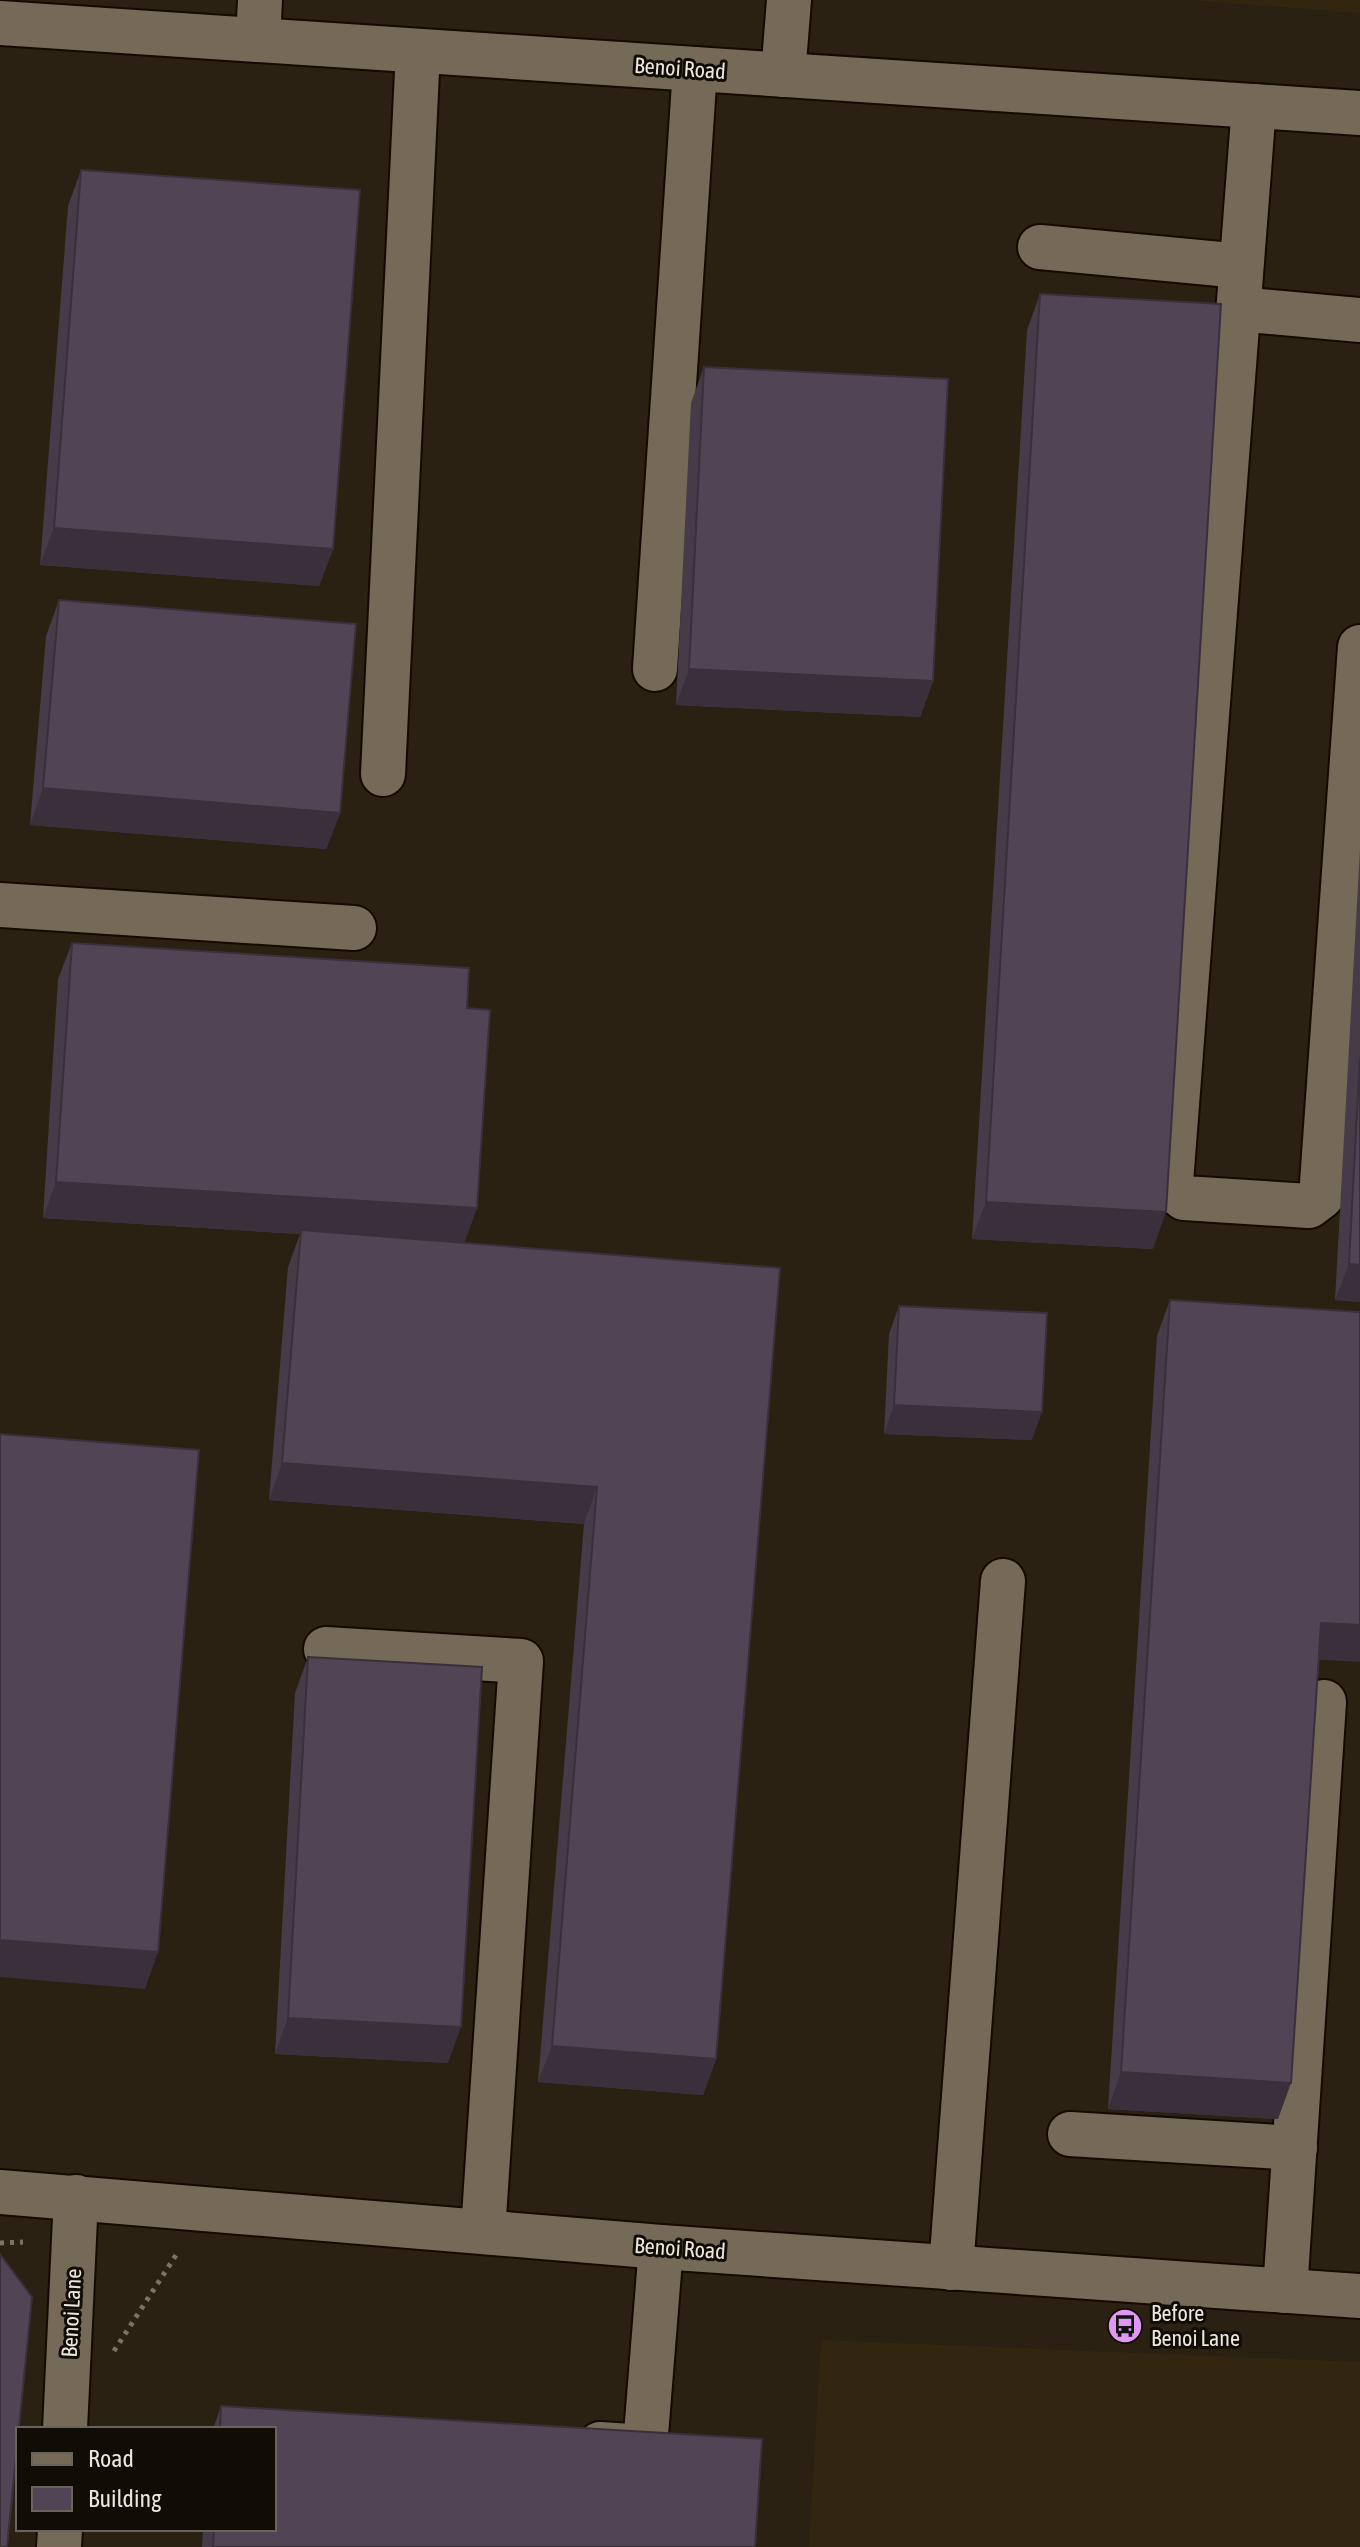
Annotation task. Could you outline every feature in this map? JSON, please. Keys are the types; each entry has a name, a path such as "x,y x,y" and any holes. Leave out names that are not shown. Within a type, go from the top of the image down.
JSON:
{"street":[{"path":"783,75 789,0"},
{"name":"Benoi Road","path":"0,23 259,20 418,51 1360,113"},
{"path":"383,774 418,51"},
{"path":"655,669 695,69"},
{"path":"1254,106 1171,1182 1173,1189 1184,1198 1309,1206 1321,1197 1360,647"},
{"path":"1040,247 1241,266"},
{"path":"1238,309 1360,320"},
{"path":"0,905 354,928"},
{"path":"951,2268 1003,1581"},
{"path":"326,1649 521,1661 483,2232"},
{"path":"1285,2291 1324,1702"},
{"path":"1070,2134 1295,2148"},
{"name":"Benoi Road","path":"0,2192 661,2247 1360,2296"},
{"name":"Benoi Lane","path":"65,2427 76,2197"},
{"path":"567,2441 645,2447 661,2247"}],"path":[{"path":"109,2359 207,2208"},
{"path":"0,2243 30,2241"}],"shaded area":[{"path":"1189,0 1360,0 1360,13"},
{"path":"821,2340 1360,2362 1360,2547 809,2547"}],"building":[{"path":"81,170 360,190 333,549 54,528"},
{"path":"1040,294 1221,304 1166,1212 986,1202"},
{"path":"704,367 948,379 933,681 689,669"},
{"path":"59,600 356,624 340,813 43,788"},
{"path":"72,943 469,968 467,1008 490,1010 477,1208 56,1182"},
{"path":"1360,1057 1360,1265 1349,1264"},
{"path":"301,1230 780,1268 716,2059 552,2046 597,1487 282,1463"},
{"path":"1170,1300 1360,1312 1360,1625 1321,1623 1291,2083 1121,2072"},
{"path":"899,1306 1047,1313 1042,1412 894,1405"},
{"path":"0,1434 199,1450 158,1952 0,1940"},
{"path":"308,1657 482,1667 461,2027 288,2018"},
{"path":"0,2254 32,2297 19,2427 16,2427 7,2547 0,2547"},
{"path":"221,2406 762,2439 755,2547 213,2547 214,2531 276,2531 276,2427 220,2427"}],"place":[{"name":"Before Benoi Lane","path":"1125,2326"}]}
